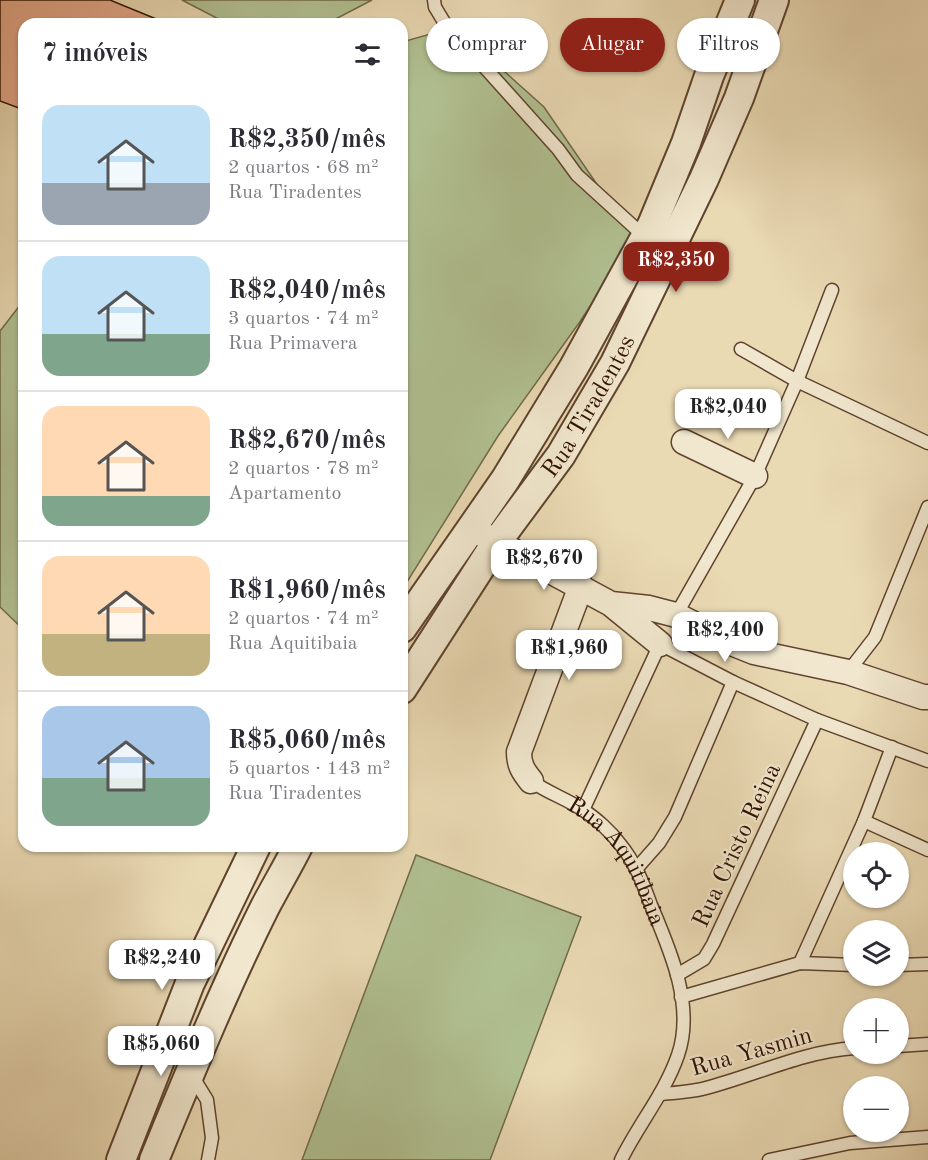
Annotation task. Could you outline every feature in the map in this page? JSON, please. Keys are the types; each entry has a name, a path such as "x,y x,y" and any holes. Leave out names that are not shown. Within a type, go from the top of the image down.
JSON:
{"street":[{"name":"Rua Tiradentes","path":"408,619 505,480 574,367 652,225 740,0"},
{"name":"Rua Tiradentes","path":"408,680 496,543 561,455 615,363 669,252 739,98 774,0"},
{"path":"645,237 669,252"},
{"path":"684,442 755,476"},
{"path":"472,528 611,604 660,644"},
{"name":"Rua Aquitibaia","path":"531,781 519,763 519,752 580,586"},
{"path":"611,604 649,608 676,615 754,652 848,672 928,697"},
{"path":"121,1160 190,983 253,852"},
{"path":"154,1160 190,1072 249,941 293,856"},
{"path":"164,1048 190,1072"}],"lane":[{"path":"434,0 435,7 444,22 558,149 577,175 645,237"},
{"path":"676,615 755,476 797,381 832,290"},
{"path":"741,349 797,381 928,443"},
{"path":"848,672 875,637 928,507"},
{"path":"583,810 660,644 733,682 817,720 928,761"},
{"path":"637,868 659,843 675,817 733,682"},
{"name":"Rua Cristo Reina","path":"677,975 704,960 713,944 817,720"},
{"path":"800,963 864,821 892,747"},
{"name":"Rua Aquitibaia","path":"531,781 583,810 620,843 637,868 677,975 683,1023 678,1054 660,1094 640,1124 621,1160"},
{"path":"864,821 928,850"},
{"path":"681,997 800,963 843,965"},
{"path":"909,965 928,964"},
{"path":"909,1045 928,1044"},
{"name":"Rua Yasmin","path":"660,1094 707,1088 788,1060 843,1049"},
{"path":"190,1072 207,1100 212,1138 208,1160"},
{"path":"769,1160 850,1143 928,1137"}],"green space":[{"path":"182,0 372,0 338,18 216,18"},
{"path":"426,35 426,72 505,72 544,107 620,218 636,237 579,323 498,436 408,580 408,40"},
{"path":"18,308 18,624 0,607 0,331"},
{"path":"416,855 581,917 490,1160 302,1160"}],"building":[{"path":"0,0 110,0 154,18 18,18 18,108 0,101"}]}
